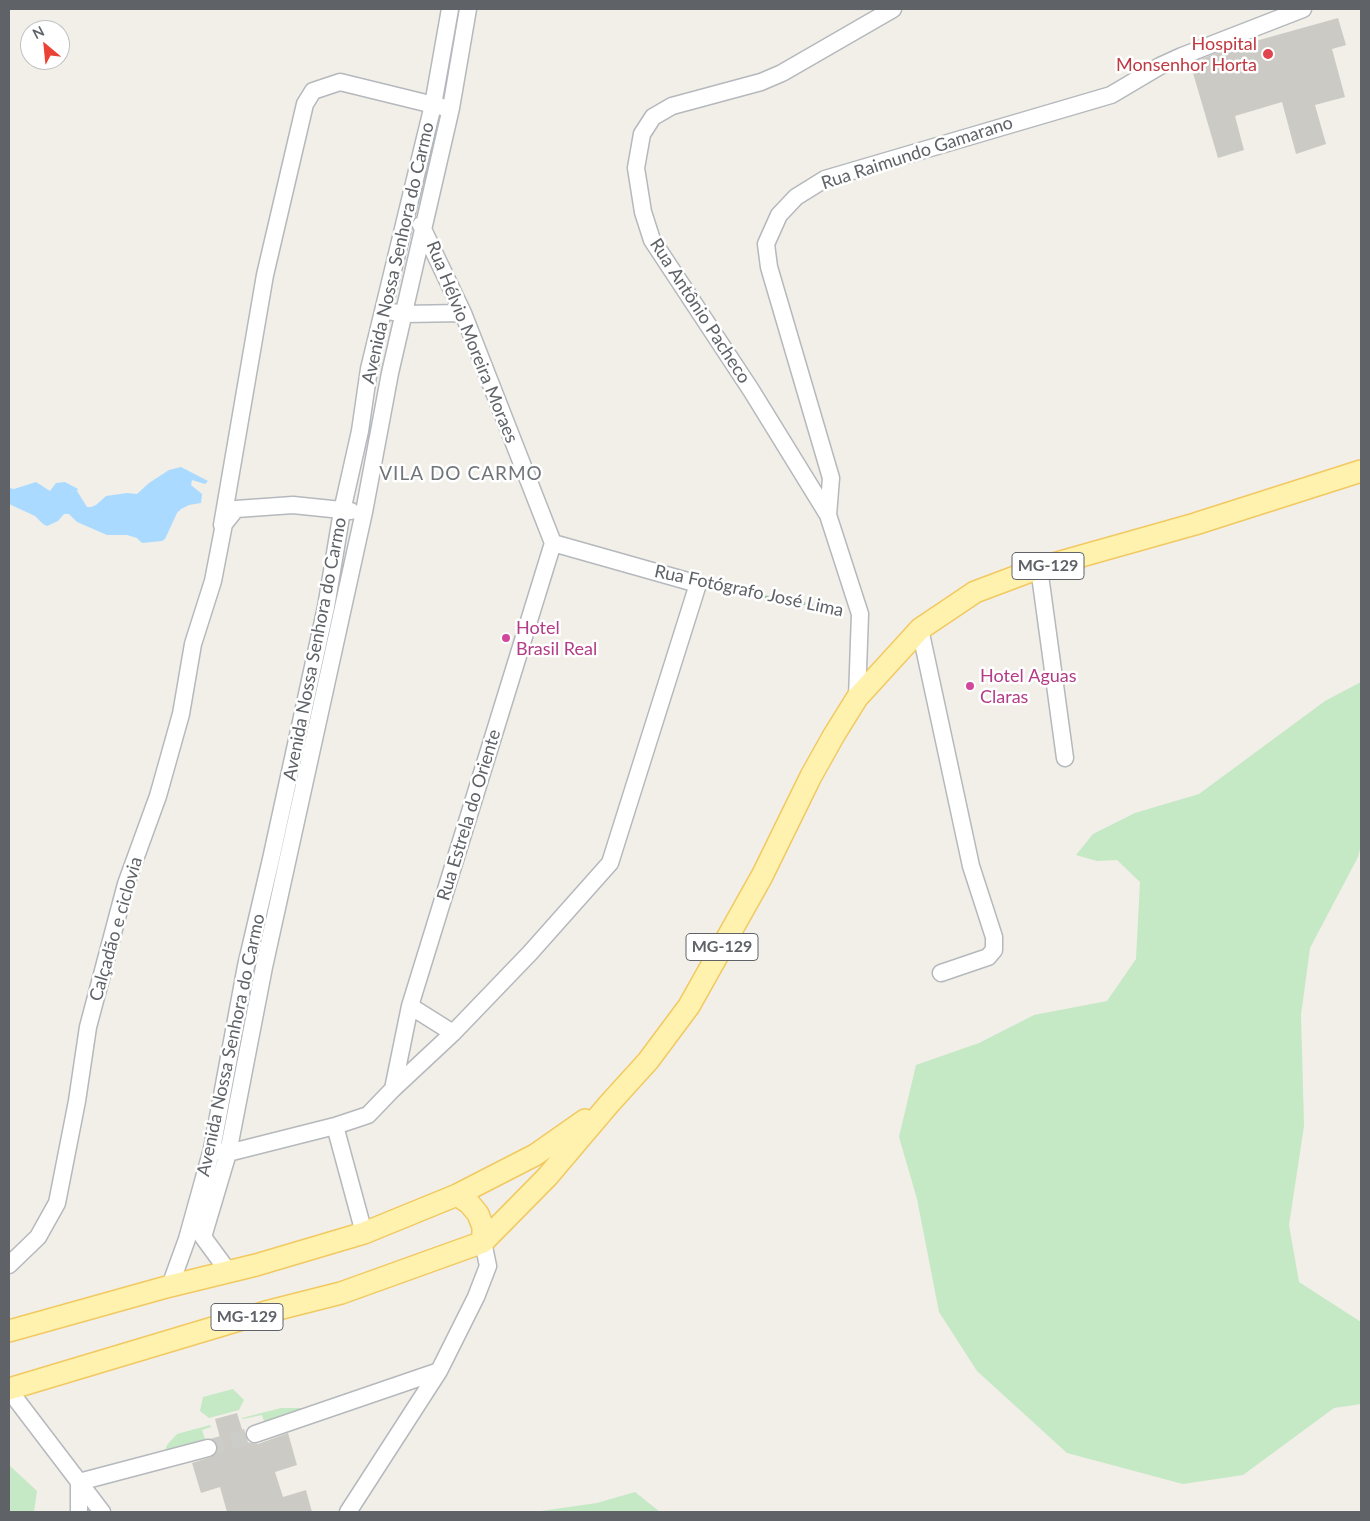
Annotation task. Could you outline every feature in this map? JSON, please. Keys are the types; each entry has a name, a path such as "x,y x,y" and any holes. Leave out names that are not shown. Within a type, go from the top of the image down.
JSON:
{"main road":[{"name":"MG-129","path":"9,1390 256,1314 341,1293 483,1242 548,1176 648,1061 689,1006 762,876 834,735 857,698 920,629 976,592 1039,568 1195,524 1361,471"},
{"name":"MG-129","path":"9,1331 170,1286 256,1265 364,1233 457,1195 535,1155 609,1104"},
{"path":"457,1195 469,1203 478,1214 483,1227 483,1242"}],"street":[{"name":"Avenida Nossa Senhora do Carmo","path":"228,1272 203,1238 228,1154 264,967 288,860 334,608 342,511 360,431 369,369 433,105 450,9"},
{"name":"Avenida Nossa Senhora do Carmo","path":"170,1286 188,1239 212,1149 246,966 334,608 364,512 377,434 451,108 468,9"},
{"name":"Rua Antônio Pacheco","path":"828,515 751,390 652,240 643,212 636,168 642,134 653,117 672,106 761,82 782,73 893,9"},
{"name":"Rua Raimundo Gamarano","path":"857,698 860,614 828,515 831,478 770,267 766,244 779,215 796,197 825,179 1111,95 1160,66 1182,56 1303,9"},
{"path":"446,32 463,34"},
{"path":"213,582 265,275 305,104 313,91 340,82 451,108"},
{"path":"404,220 423,225"},
{"name":"Rua Hélvio Moreira Moraes","path":"423,225 463,313 553,543"},
{"path":"384,310 403,314 463,313"},
{"path":"360,431 377,434"},
{"path":"213,582 224,524 236,509 293,505 364,512"},
{"name":"Rua Fotógrafo José Lima","path":"553,543 698,584"},
{"name":"Rua Estrela do Oriente","path":"393,1089 410,1006 553,543"},
{"path":"1039,568 1065,758"},
{"name":"Calçadão e ciclovia","path":"9,1265 38,1237 57,1203 77,1101 88,1027 126,884 158,796 181,714 193,644 213,582"},
{"path":"212,1149 228,1154 336,1126 368,1114 453,1033 530,953 610,863 698,584"},
{"path":"920,629 971,866 994,937 994,950 988,957 941,973"},
{"path":"272,859 288,860"},
{"path":"246,966 264,967"},
{"path":"410,1006 453,1033"},
{"path":"336,1126 364,1233"},
{"path":"348,1512 439,1371 476,1297 488,1266 483,1242"},
{"path":"255,1434 439,1371"},
{"path":"9,1390 102,1512"},
{"path":"79,1482 208,1448"},
{"path":"79,1482 79,1512"}],"path":[{"name":"Rua Fotógrafo José Lima","path":"698,584 860,614"}],"green space":[{"path":"1361,682 1361,845 1358,857 1310,948 1301,1015 1304,1126 1289,1225 1299,1282 1361,1322 1361,1404 1334,1408 1243,1475 1183,1484 1067,1453 977,1371 939,1312 917,1199 899,1137 916,1065 979,1043 1034,1015 1107,1001 1136,959 1140,882 1117,860 1097,861 1076,855 1093,834 1135,813 1199,794 1325,701"},
{"path":"233,1389 244,1400 239,1410 209,1418 200,1411 203,1397"},
{"path":"281,1408 301,1408 307,1411 265,1424 262,1415 242,1418"},
{"path":"210,1425 211,1427 202,1430 205,1439 165,1451 167,1445 177,1434"},
{"path":"9,1465 37,1491 34,1512 9,1512"},
{"path":"635,1492 660,1512 534,1512 597,1503"}],"water":[{"path":"181,467 208,481 205,484 192,480 191,485 202,494 201,503 189,505 181,509 177,513 165,539 162,541 142,543 137,538 127,535 107,535 77,522 69,514 64,514 58,521 47,526 35,516 9,504 9,488 14,489 36,482 50,491 56,483 65,482 78,489 77,491 87,507 91,507 106,496 127,493 137,494 149,483 169,470"}],"building":[{"path":"1338,18 1346,45 1332,49 1345,97 1315,105 1326,144 1296,154 1282,102 1235,116 1244,150 1218,158 1190,63 1227,49"},
{"path":"237,1413 246,1442 258,1444 288,1433 297,1465 275,1472 283,1497 306,1490 312,1512 227,1512 220,1487 201,1493 192,1463 211,1457 223,1449 215,1419"}],"tunnel":[{"path":"208,1448 255,1434"}],"place":[{"name":"Hospital Monsenhor Horta","path":"1268,54"},
{"name":"Hotel Brasil Real","path":"506,638"},
{"name":"Hotel Aguas Claras","path":"970,686"}],"district":[{"name":"VILA DO CARMO","path":"461,474"}]}
